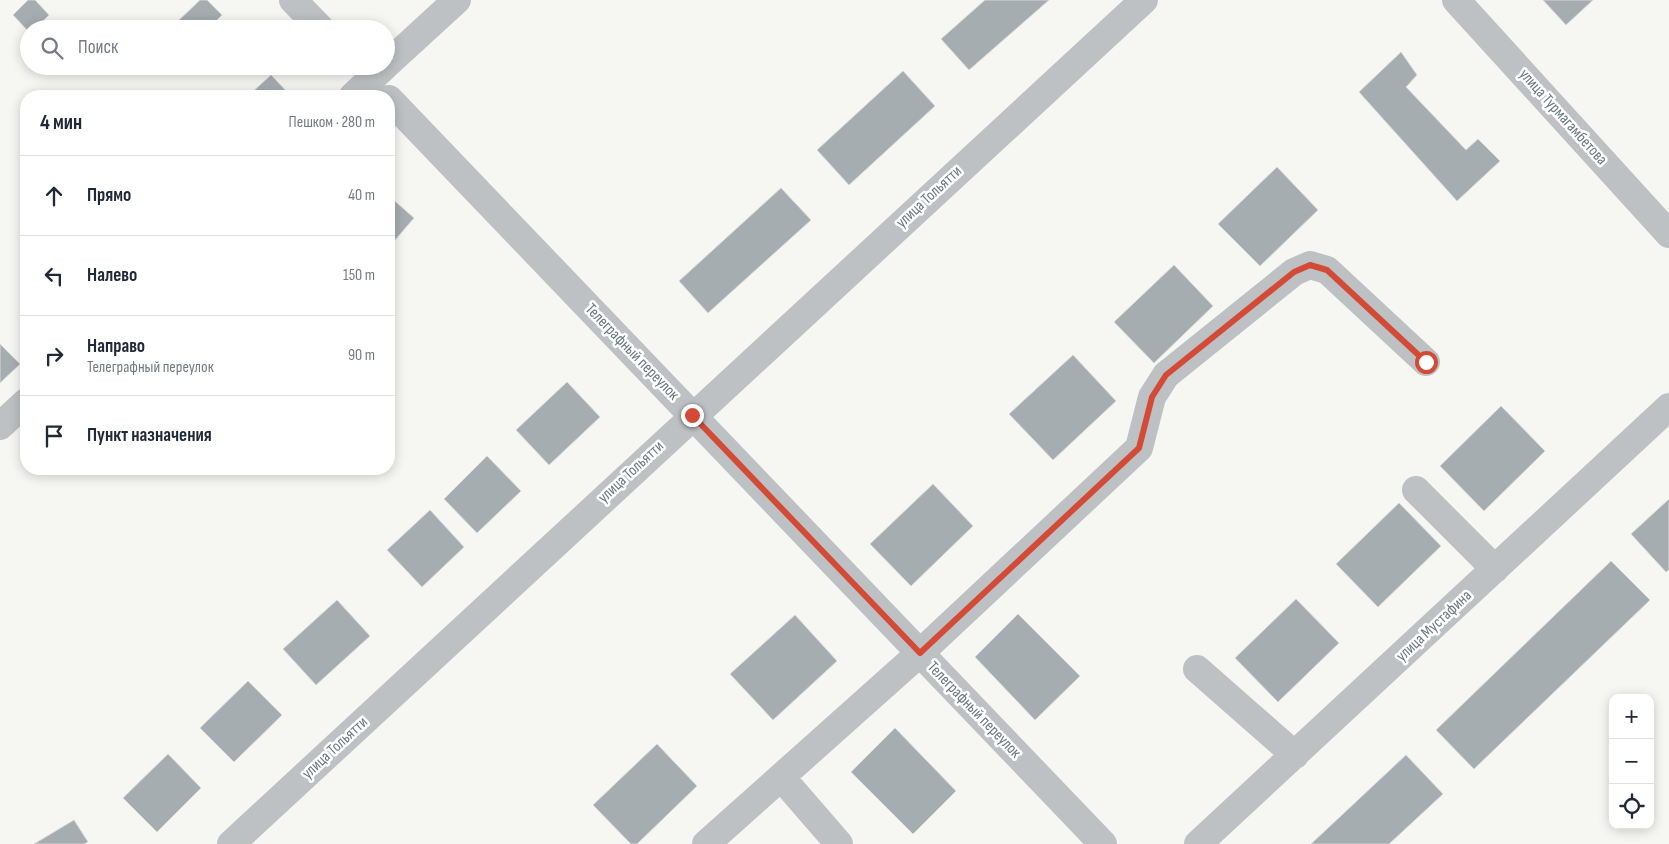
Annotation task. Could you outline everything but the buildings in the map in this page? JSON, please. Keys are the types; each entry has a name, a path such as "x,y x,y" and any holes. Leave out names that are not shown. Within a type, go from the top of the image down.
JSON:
{"street":[{"path":"293,0 312,20"},
{"path":"395,58 457,0"},
{"name":"улица Тольятти","path":"231,844 692,415 1144,0"},
{"name":"улица Турмагамбетова","path":"1456,0 1669,234"},
{"name":"Телеграфный переулок","path":"395,105 1102,844"},
{"path":"706,844 920,653 1139,448 1152,397 1166,375 1294,272 1310,265 1327,270 1426,362"},
{"path":"0,426 20,408"},
{"name":"улица Мустафина","path":"1198,844 1669,408"},
{"path":"1416,490 1495,569"},
{"path":"1197,669 1295,755"},
{"path":"781,777 839,844"}],"route":[{"path":"692,415 920,653 1139,448 1152,397 1166,375 1294,272 1310,265 1327,270 1426,362"}]}
